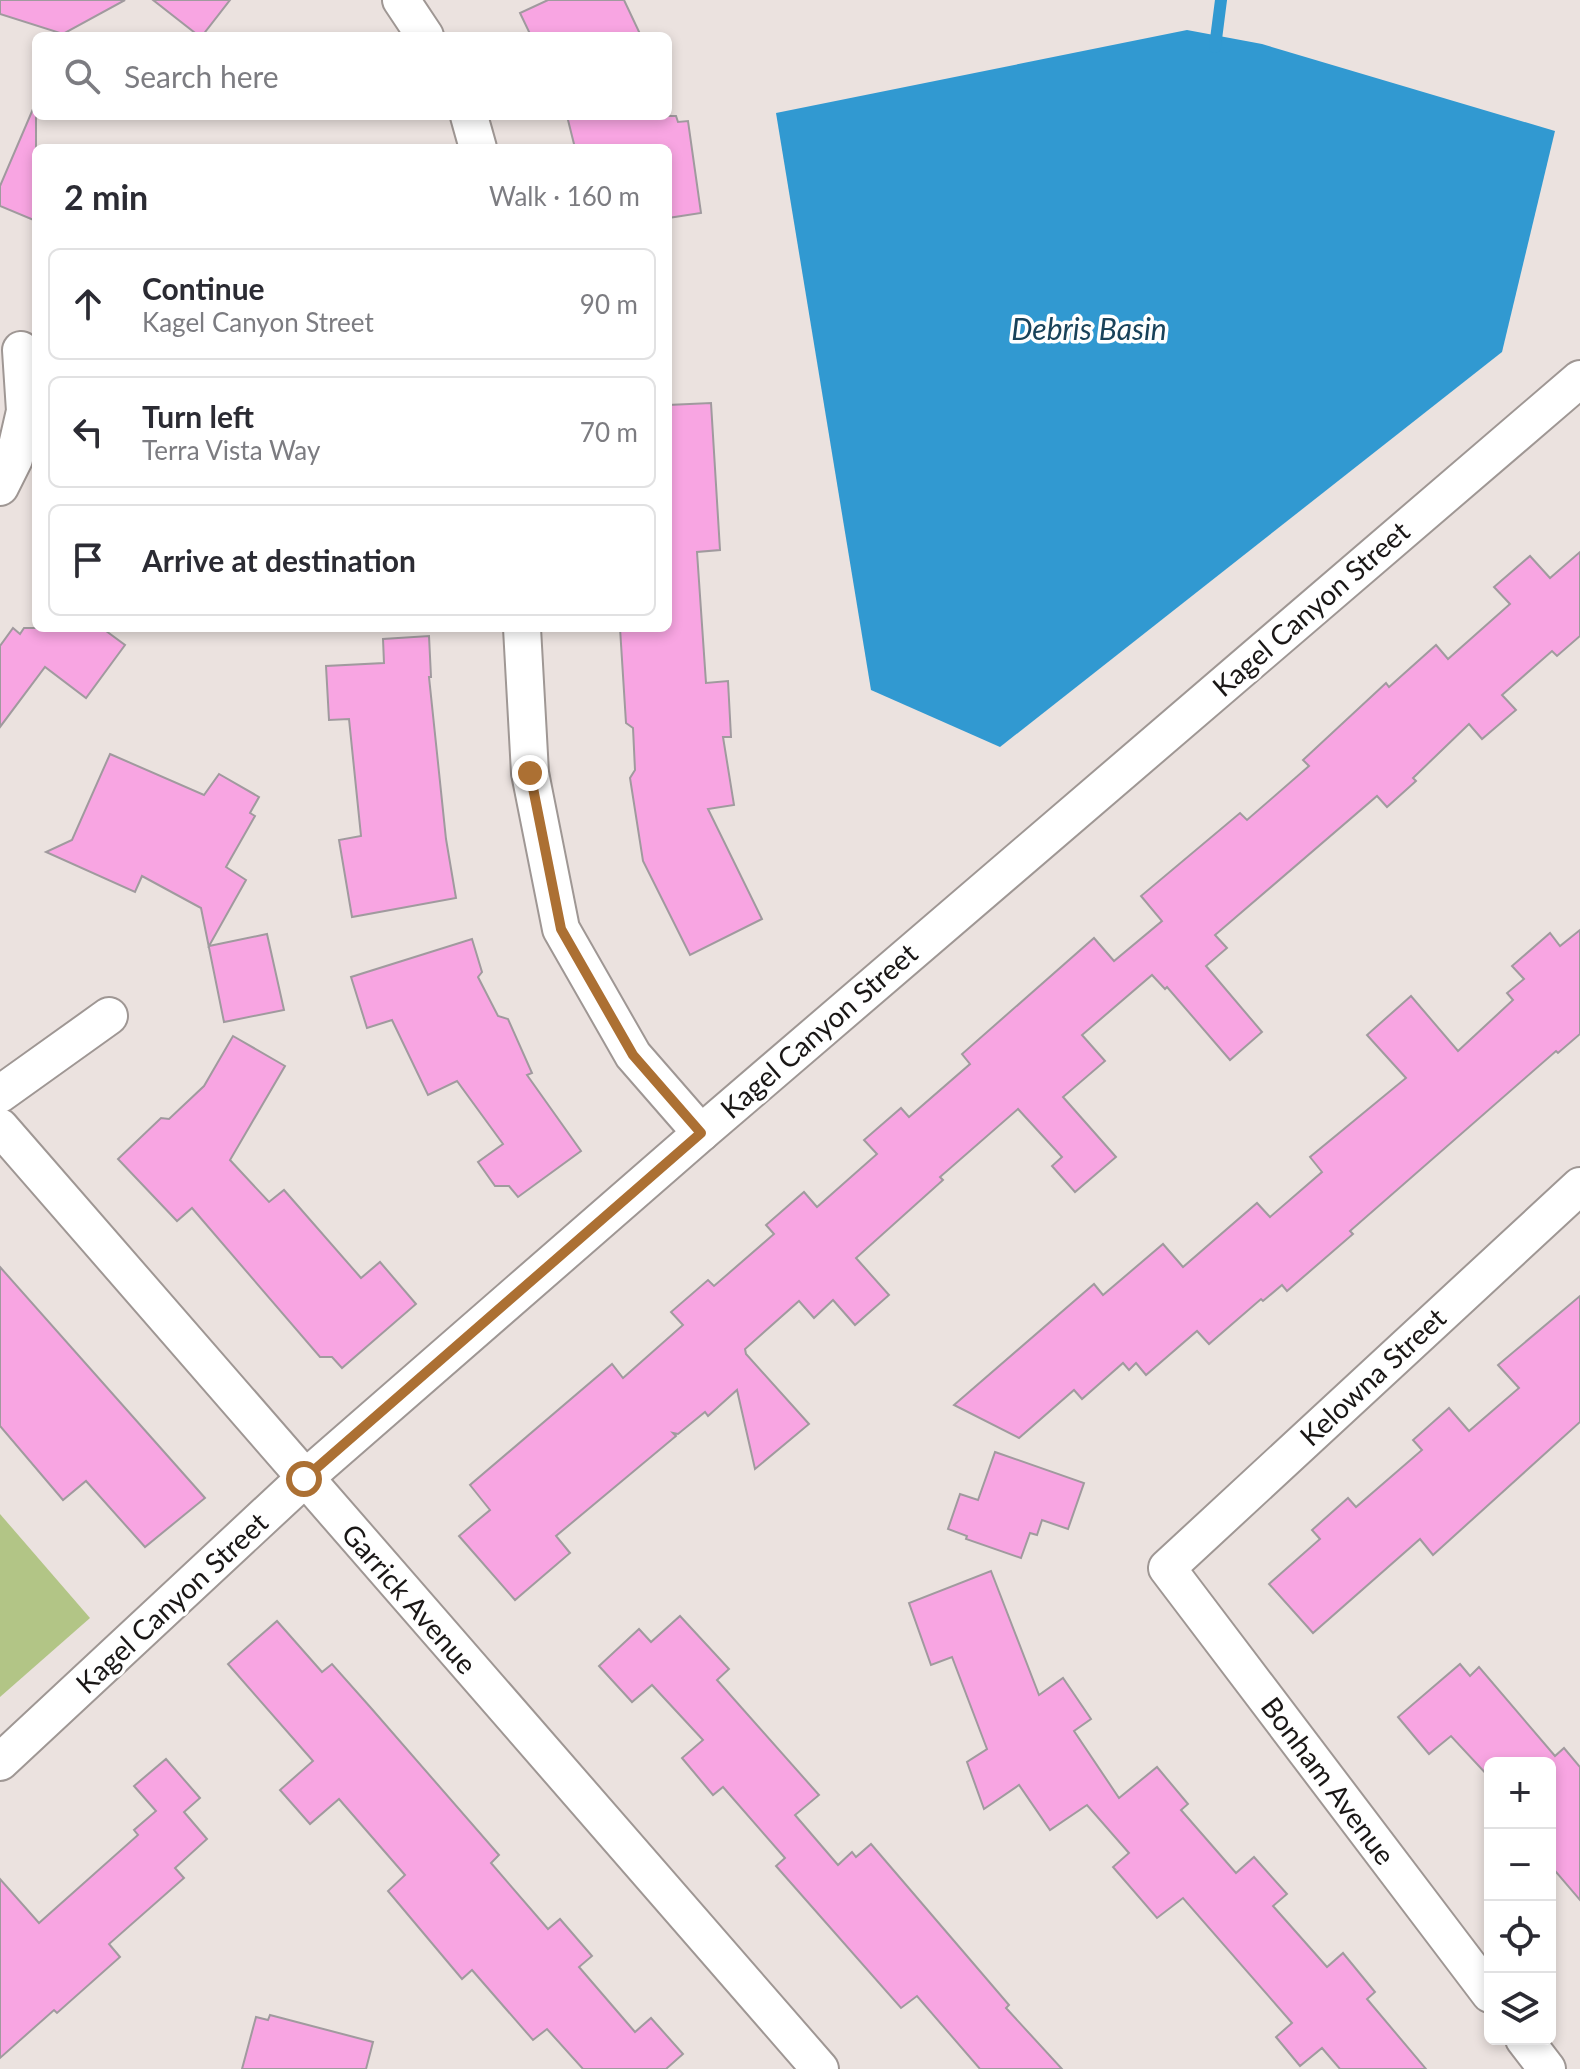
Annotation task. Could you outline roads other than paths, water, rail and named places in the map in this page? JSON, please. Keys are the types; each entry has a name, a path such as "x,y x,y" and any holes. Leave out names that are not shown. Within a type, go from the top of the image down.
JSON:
{"street":[{"path":"401,0 422,32"},
{"path":"470,120 477,144"},
{"path":"0,487 14,459 25,411 21,350"},
{"name":"Kagel Canyon Street","path":"0,1762 304,1479 701,1133 1580,379"},
{"path":"522,632 530,773 561,929 633,1055 701,1133"},
{"path":"0,1094 109,1016"},
{"name":"Garrick Avenue","path":"0,1127 820,2069"},
{"name":"Kelowna Street","path":"1167,1568 1580,1186"},
{"name":"Bonham Avenue","path":"1167,1568 1484,1986"},
{"path":"1529,2045 1547,2069"}],"water":[{"name":"Debris Basin","path":"1187,30 1262,44 1555,131 1502,352 1000,747 871,690 776,113"}],"waterway":[{"path":"1215,47 1221,0"}]}
